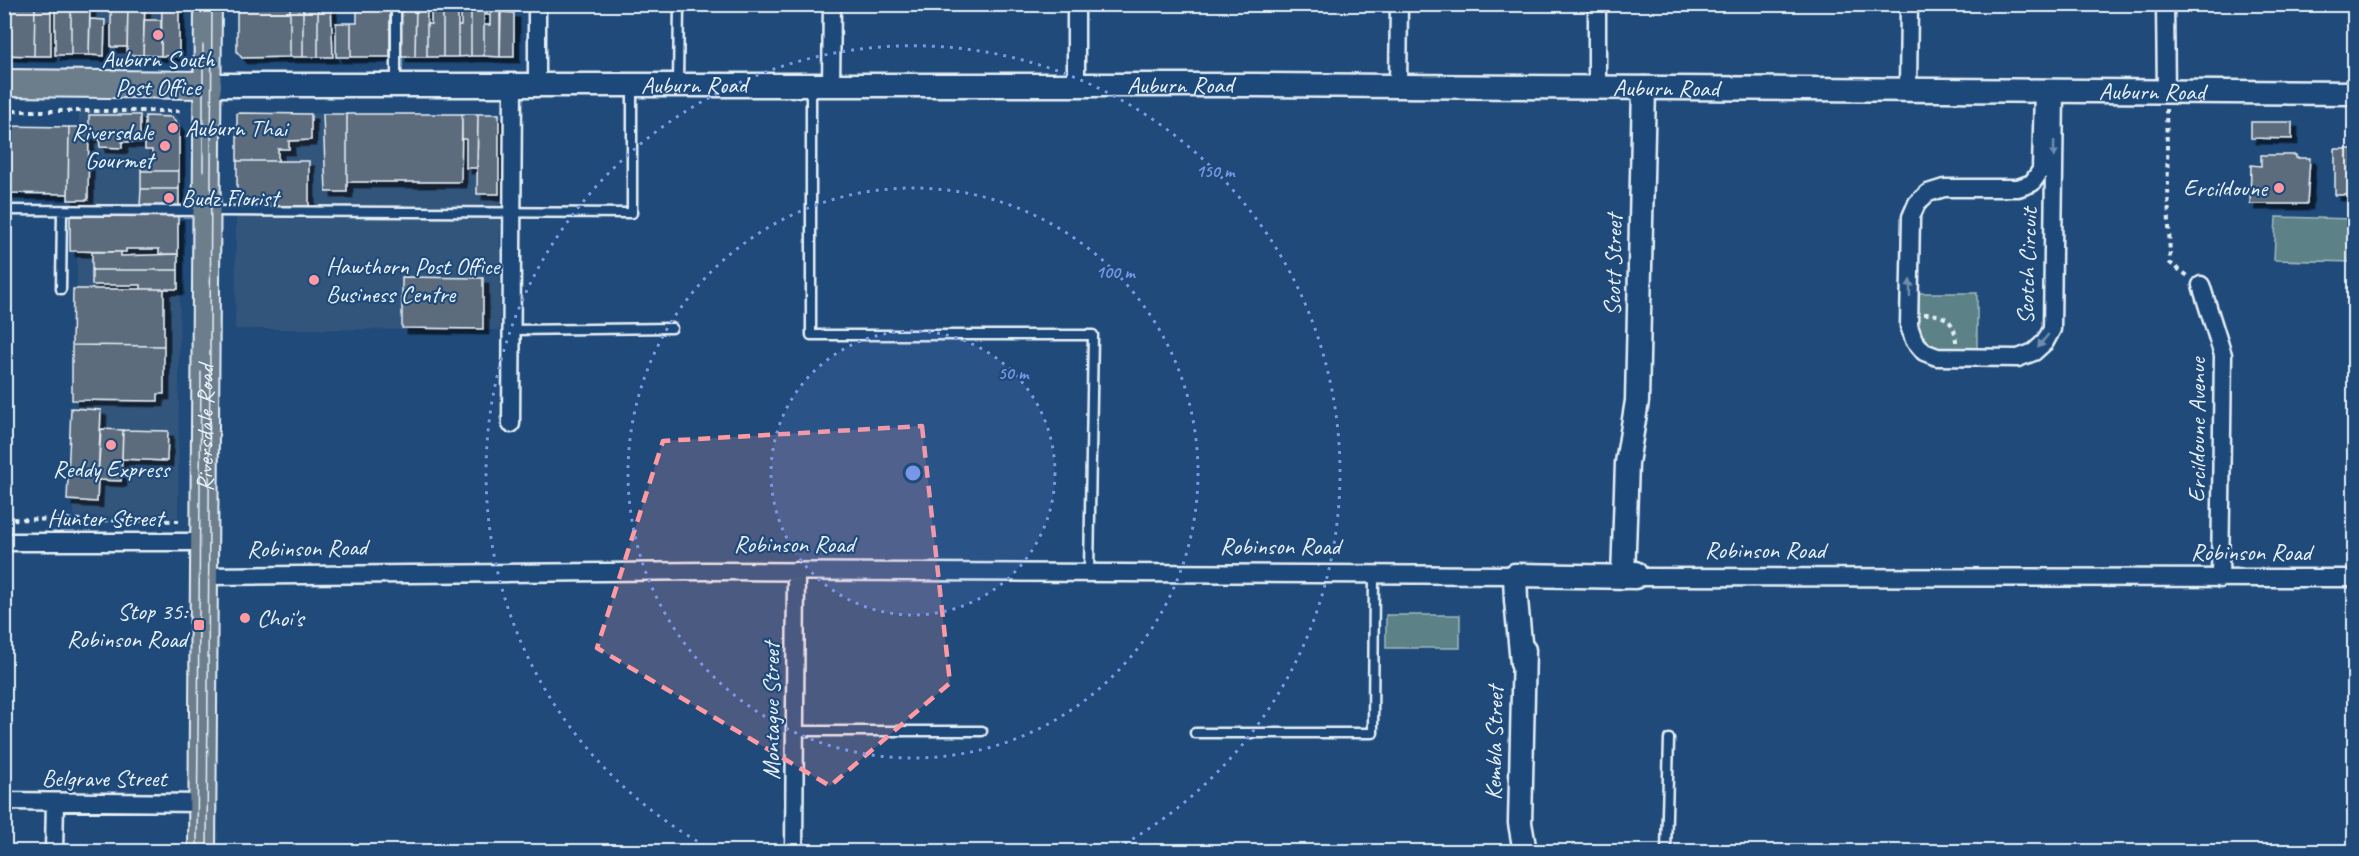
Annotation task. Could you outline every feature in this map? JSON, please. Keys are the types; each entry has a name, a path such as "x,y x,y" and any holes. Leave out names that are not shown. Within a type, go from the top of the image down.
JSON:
{"main road":[{"name":"Riversdale Road","path":"202,852 208,4"},
{"name":"Auburn Road","path":"4,83 1398,86 2355,93"},
{"name":"Scott Street","path":"1629,577 1635,463 1631,443 1637,401 1644,88"},
{"name":"Robinson Road","path":"1524,575 1629,577"},
{"name":"Kembla Street","path":"1515,852 1520,823 1524,575"},
{"name":"Kembla Street","path":"1520,823 1525,852"}],"street":[{"path":"537,4 537,85"},
{"path":"821,85 832,4"},
{"path":"1076,4 1076,85"},
{"path":"1398,86 1399,4"},
{"path":"1597,4 1597,88"},
{"path":"1908,89 1909,4"},
{"path":"2165,4 2166,92"},
{"path":"511,424 513,85"},
{"name":"Scotch Circuit","path":"2049,90 2052,329 2045,342 2034,352 2018,358 1937,357 1924,352 1914,340 1909,326 1911,217 1917,203 1928,193 1944,188 2018,188 2032,183 2041,170 2049,90"},
{"name":"Ercildoune Avenue","path":"2201,285 2223,355 2220,579"},
{"name":"Hunter Street","path":"4,542 205,542"},
{"name":"Robinson Road","path":"205,576 796,571 1524,575"},
{"name":"Montague Street","path":"794,852 796,571"},
{"name":"Robinson Road","path":"1629,577 2355,578"},
{"name":"Belgrave Street","path":"4,801 203,802"},
{"path":"54,852 55,802"}],"lane":[{"path":"396,4 396,85"},
{"path":"678,85 679,4"},
{"path":"4,210 632,213 632,85"},
{"path":"821,85 811,335 1093,335 1089,572"},
{"path":"61,290 62,212"},
{"path":"512,330 672,328"},
{"path":"1195,733 1373,733 1374,574"},
{"path":"794,731 982,731"},
{"path":"1666,852 1669,739"}],"path":[{"path":"2166,92 2170,263 2201,285"},
{"path":"4,111 183,111"},
{"path":"1909,314 1935,314 1947,319 1955,333 1956,357"},
{"path":"4,519 179,521"}],"highlighted area":[{"path":"922,426 950,683 830,786 597,648 663,441"}],"shaded area":[{"path":"5,5 181,5 180,53 176,58 5,57"},
{"path":"79,109 174,114 181,121 178,518 74,516"},
{"path":"237,113 499,114 500,330 235,329"}],"green space":[{"path":"2276,217 2354,219 2354,262 2274,260"},
{"path":"1914,293 1977,293 1977,351 1931,350 1916,330"},
{"path":"1386,615 1460,615 1460,648 1386,648"}],"building":[{"path":"4,4 35,4 34,56 4,55"},
{"path":"35,4 51,4 51,56 34,56"},
{"path":"55,4 71,4 71,55 55,55"},
{"path":"71,4 90,4 89,55 71,55"},
{"path":"111,4 128,4 127,47 111,47"},
{"path":"128,4 145,4 143,55 127,55"},
{"path":"162,4 179,4 179,51 175,56 161,56"},
{"path":"237,4 290,4 290,57 242,58 237,52"},
{"path":"290,4 303,4 303,57 290,57"},
{"path":"303,4 318,4 318,57 303,57"},
{"path":"318,4 331,4 333,57 318,57"},
{"path":"357,4 390,4 390,57 351,57 351,23 357,23"},
{"path":"401,4 416,4 415,57 401,57"},
{"path":"416,4 427,4 427,57 415,57"},
{"path":"431,4 443,4 443,57 427,57 427,24 431,24"},
{"path":"443,4 458,4 458,57 443,57"},
{"path":"461,4 471,4 471,56 458,57 458,26 461,26"},
{"path":"471,4 484,4 484,56 471,56"},
{"path":"486,5 500,5 500,57 484,56 484,25 490,25 490,15 486,15"},
{"path":"501,12 514,13 514,57 500,57"},
{"path":"90,19 105,20 104,56 89,55"},
{"path":"144,20 161,20 161,56 143,55"},
{"path":"336,23 351,23 351,57 336,57"},
{"path":"237,113 311,114 311,140 289,141 289,149 278,149 278,161 237,161"},
{"path":"323,114 347,114 347,192 326,192"},
{"path":"347,114 462,114 461,182 347,182"},
{"path":"462,114 478,114 477,168 466,168 466,139 462,139"},
{"path":"478,114 499,114 499,194 477,194"},
{"path":"89,115 140,115 140,142 122,142 122,148 100,147 99,137 89,137"},
{"path":"145,116 172,117 179,127 179,171 141,171 141,161 152,161 152,150 145,150"},
{"path":"2251,122 2292,122 2292,139 2251,138"},
{"path":"4,126 69,127 68,194 4,193"},
{"path":"69,127 89,127 88,200 68,200"},
{"path":"2335,149 2354,149 2354,199 2351,199 2351,195 2335,195"},
{"name":"Ercildoune","path":"2261,155 2296,155 2296,158 2310,158 2307,204 2250,204 2251,165 2261,166"},
{"path":"237,161 309,161 309,208 237,207"},
{"path":"141,171 179,171 179,189 141,189"},
{"path":"141,189 179,189 179,207 140,206"},
{"path":"70,215 178,215 178,254 159,254 159,249 126,249 126,252 70,251"},
{"path":"92,252 121,252 121,256 178,254 178,270 92,270"},
{"path":"92,270 178,270 178,289 141,289 141,285 92,285"},
{"path":"402,277 483,278 483,329 402,328"},
{"path":"73,289 164,289 164,346 72,345"},
{"path":"72,345 164,346 164,394 158,394 158,401 72,400"},
{"path":"71,408 101,410 97,502 67,500"},
{"name":"Reddy Express","path":"101,429 123,430 121,481 98,480"},
{"path":"123,430 168,431 167,461 122,459"}],"tram line":[{"path":"207,852 212,4"},
{"path":"203,45 203,171"},
{"path":"197,852 201,372"}],"place":[{"name":"Auburn South Post Office","path":"158,35"},
{"name":"Auburn Thai","path":"173,128"},
{"name":"Riversdale Gourmet","path":"165,146"},
{"name":"Ercildoune","path":"2279,188"},
{"name":"Budz Florist","path":"169,198"},
{"name":"Hawthorn Post Office Business Centre","path":"314,280"},
{"name":"Reddy Express","path":"111,445"},
{"name":"Choi's","path":"245,618"},
{"name":"Stop 35: Robinson Road","path":"199,625"}]}
